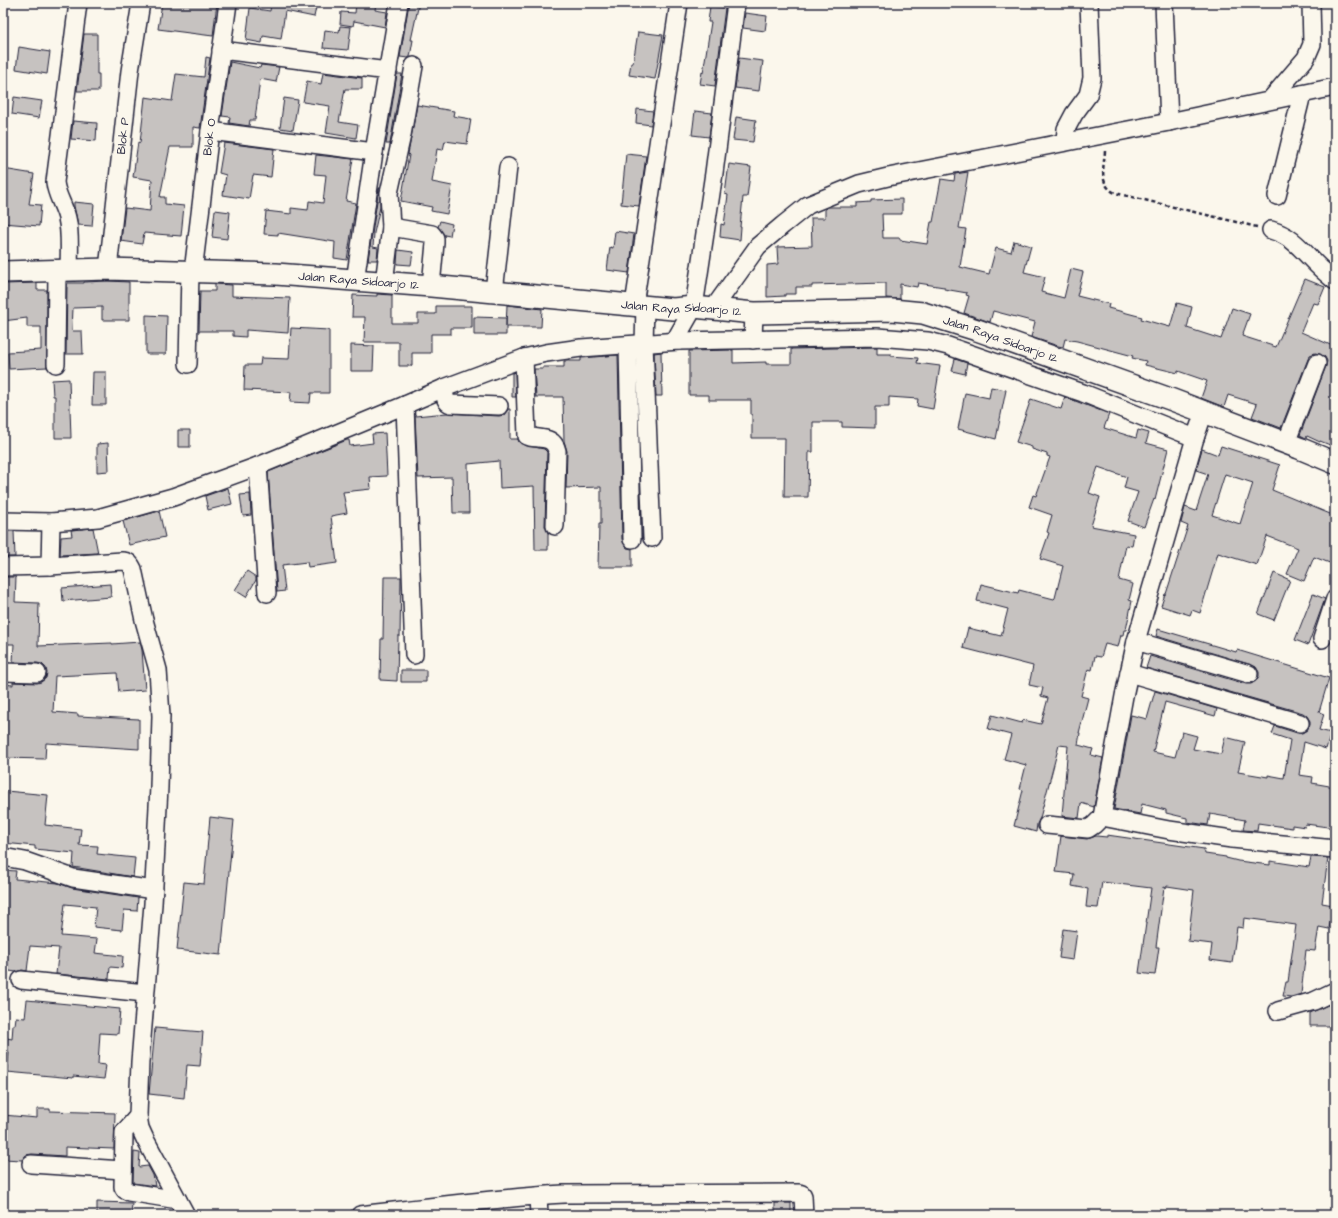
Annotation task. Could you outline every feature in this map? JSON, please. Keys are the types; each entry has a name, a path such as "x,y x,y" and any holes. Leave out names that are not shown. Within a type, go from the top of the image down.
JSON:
{"main road":[{"name":"Jalan Raya Sidoarjo 12","path":"3,272 108,269 276,274 431,286 494,292 640,325 673,309 692,320 753,327 884,310 923,313 977,330 1200,425 1286,443 1335,463"}],"street":[{"path":"56,364 63,271 68,228 67,218 56,190 55,182 78,3"},
{"name":"Blok P","path":"108,269 130,72 141,3"},
{"name":"Blok O","path":"188,364 192,272 228,3"},
{"path":"355,281 374,152 399,3"},
{"path":"632,539 640,325 679,3"},
{"path":"692,320 714,173 736,3"},
{"path":"1065,142 1066,129 1074,114 1088,95 1092,78 1089,3"},
{"path":"1164,3 1169,122"},
{"path":"1270,100 1306,58 1312,44 1311,3"},
{"path":"221,50 388,71"},
{"path":"384,283 391,227 389,193 402,135 414,66"},
{"path":"692,320 758,246 783,225 808,206 860,184 888,177 1106,135 1335,87"},
{"path":"1277,196 1302,94"},
{"path":"210,131 374,152"},
{"path":"494,292 508,166"},
{"path":"391,227 432,234 435,238 431,286"},
{"path":"1271,230 1287,236 1317,266 1335,281"},
{"path":"3,521 51,522 98,518 173,497 258,466 444,388 524,358 582,348 640,325 692,320 753,327 928,341 948,346 1083,393 1200,425 1136,641 1102,816 1088,829 1047,826"},
{"path":"640,325 652,538"},
{"path":"524,358 528,436 552,440 557,451 555,526"},
{"path":"1286,443 1317,363"},
{"path":"444,388 446,400 451,404 499,406"},
{"path":"405,405 414,655"},
{"path":"258,466 267,593"},
{"path":"50,566 51,522"},
{"path":"3,567 50,566 122,561 129,563 133,568 144,620 158,670 161,716 154,890 140,1062 138,1116 140,1128 145,1139 182,1208"},
{"path":"1322,639 1335,599"},
{"path":"1136,641 1249,674"},
{"path":"3,672 37,673"},
{"path":"1129,672 1300,723"},
{"path":"1102,816 1169,830 1225,838 1335,850"},
{"path":"3,857 25,861 72,878 154,890"},
{"path":"21,980 145,993"},
{"path":"1278,1011 1314,1001 1335,990"},
{"path":"138,1116 124,1132 123,1187 125,1190 182,1208"},
{"path":"31,1164 123,1170"},
{"path":"360,1215 497,1199 564,1194 799,1193 803,1196 804,1215"},
{"path":"538,1196 539,1215"}],"path":[{"path":"1106,135 1103,180 1109,190 1115,193 1271,230"}],"building":[{"path":"162,3 217,3 213,36 158,29"},
{"path":"271,3 317,3 314,17 285,11 281,39 263,36 262,43 246,40 250,8 270,11"},
{"path":"356,3 376,3 375,10 387,12 385,27 354,21 353,26 340,24 341,12 355,13"},
{"path":"409,3 419,3 411,40 413,40 410,57 408,58 400,57"},
{"path":"710,6 725,8 715,86 700,84 711,22 708,22"},
{"path":"745,13 767,16 765,31 743,28"},
{"path":"340,26 351,27 348,50 323,48 325,30 339,32"},
{"path":"638,32 663,35 655,79 629,75 631,63 633,63"},
{"path":"84,34 97,34 97,74 99,74 99,91 77,91"},
{"path":"19,47 50,52 47,74 16,69"},
{"path":"206,57 210,58 200,128 193,127 193,147 170,147 160,197 165,197 165,204 184,206 181,236 144,233 142,244 121,241 125,208 150,211 152,180 133,177 138,142 140,143 145,97 172,101 176,74 204,77"},
{"path":"739,58 763,61 759,91 735,88"},
{"path":"230,62 260,68 261,65 279,67 276,82 260,79 255,120 250,120 249,126 229,123 230,117 222,116"},
{"path":"323,73 362,78 362,89 345,89 339,122 358,125 356,138 326,133 330,106 303,102 307,81 321,84"},
{"path":"397,74 402,74 390,144 386,144"},
{"path":"14,97 42,101 39,118 12,114"},
{"path":"284,98 298,100 293,130 280,128"},
{"path":"417,105 454,111 453,116 471,119 467,144 445,141 443,150 437,149 432,182 452,186 447,214 431,211 432,207 401,201"},
{"path":"637,109 653,111 651,125 636,123"},
{"path":"695,111 712,113 709,137 692,135"},
{"path":"736,117 756,120 753,142 733,140"},
{"path":"73,121 97,123 96,141 71,139"},
{"path":"224,143 274,149 271,177 253,175 249,199 223,195 226,175 219,173"},
{"path":"626,154 646,156 639,206 621,204"},
{"path":"316,155 353,159 346,201 356,203 347,260 334,258 335,242 278,233 278,235 264,234 266,211 291,214 291,208 308,210 309,201 323,203 326,175 314,174"},
{"path":"729,164 751,167 747,197 743,197 740,240 720,237 721,224 724,225 728,195 725,194"},
{"path":"3,169 34,174 29,204 41,205 39,226 3,223"},
{"path":"968,172 959,228 966,229 960,267 989,274 996,248 1011,252 1014,241 1031,246 1024,272 1045,277 1041,292 1064,298 1071,269 1083,272 1077,296 1109,304 1108,308 1142,317 1141,319 1170,327 1177,303 1192,307 1187,328 1221,339 1232,308 1250,314 1242,336 1276,347 1305,279 1325,287 1318,304 1313,303 1301,332 1335,347 1335,447 1307,436 1306,438 1300,435 1326,366 1327,361 1325,357 1320,354 1315,353 1310,355 1281,428 1252,417 1257,404 1228,395 1224,407 1201,398 1207,381 1178,371 1178,373 1145,365 1146,361 1132,358 1133,356 1077,341 1065,339 1063,347 1031,337 1035,322 993,311 990,322 964,313 969,296 966,295 967,293 944,289 944,287 918,283 917,287 900,284 900,299 886,298 886,283 812,285 812,287 796,287 796,294 767,297 767,265 778,264 777,247 812,246 811,218 825,218 825,209 828,207 857,207 857,203 871,202 871,200 902,199 902,214 882,214 883,238 900,238 900,240 927,244 931,222 933,222 941,179 954,181 955,174"},
{"path":"379,188 380,207 374,233 373,247 378,248 377,260 368,260"},
{"path":"74,202 94,204 92,226 78,225"},
{"path":"215,210 230,212 227,239 212,237"},
{"path":"440,221 452,224 450,236 444,235 438,227"},
{"path":"615,231 634,234 629,273 607,270 610,247 613,248"},
{"path":"398,250 413,252 411,265 397,264"},
{"path":"108,281 129,282 129,320 102,320 102,307 73,308 72,331 82,331 83,354 66,354 67,283"},
{"path":"37,283 37,290 47,290 47,367 9,369 8,352 41,350 41,327 27,327 27,318 3,321 3,284"},
{"path":"215,284 232,285 232,296 290,298 288,333 246,330 246,337 233,336 233,331 199,331 200,291 215,291"},
{"path":"377,294 392,295 392,323 418,323 418,314 436,314 436,306 472,306 472,328 451,328 451,334 431,334 431,353 412,353 412,366 399,366 399,342 364,342 365,317 352,317 353,295 377,296"},
{"path":"507,305 542,309 541,327 506,327"},
{"path":"146,315 167,316 166,354 146,354"},
{"path":"474,317 506,318 506,335 474,335"},
{"path":"291,328 329,330 329,393 311,393 310,403 290,402 291,392 244,390 245,365 260,365 261,358 289,359"},
{"path":"351,345 374,346 373,371 351,371"},
{"path":"877,347 877,354 891,354 891,356 918,358 917,363 940,366 933,409 917,406 918,399 889,397 889,407 875,407 875,428 842,427 842,422 813,422 813,452 809,452 808,497 784,497 785,438 752,438 751,400 709,400 709,395 689,395 689,351 733,350 733,363 766,362 766,364 791,364 791,349"},
{"path":"661,352 662,396 656,396 654,353"},
{"path":"618,355 622,539 627,548 632,549 632,567 598,567 599,524 601,524 601,487 566,488 567,451 564,441 563,397 536,397 534,369 543,369 543,367 564,367 564,361 581,361 581,358"},
{"path":"955,359 967,363 965,374 952,371"},
{"path":"93,372 106,372 106,405 92,405"},
{"path":"515,372 516,397 512,397 512,373"},
{"path":"69,379 71,438 55,438 55,396 53,396 52,380"},
{"path":"991,387 1006,390 996,439 958,429 965,393 989,398"},
{"path":"1065,397 1109,414 1104,428 1136,438 1138,430 1149,433 1146,443 1168,449 1155,500 1154,499 1144,527 1128,521 1138,492 1124,488 1127,477 1098,467 1089,493 1100,497 1091,526 1134,534 1132,546 1126,545 1119,580 1133,584 1129,600 1132,601 1126,630 1124,630 1123,635 1121,635 1118,647 1105,644 1101,657 1095,656 1092,670 1088,669 1081,696 1088,698 1079,733 1078,745 1093,749 1091,755 1103,758 1094,807 1081,803 1079,818 1062,816 1068,746 1059,745 1036,832 1014,826 1023,790 1020,789 1026,765 1004,759 1011,735 988,729 992,715 1022,723 1023,720 1041,724 1048,698 1041,696 1043,688 1029,685 1033,666 963,648 968,628 1001,636 1008,609 977,601 981,584 1018,593 1019,590 1055,598 1063,566 1040,559 1049,533 1047,532 1052,515 1029,507 1033,495 1036,496 1050,457 1047,456 1047,454 1032,449 1032,447 1016,442 1031,399 1061,409"},
{"path":"508,409 510,409 510,439 518,439 519,442 524,445 544,449 547,452 545,526 548,533 548,550 535,550 534,486 500,488 499,461 468,464 469,513 453,513 452,477 418,478 415,416 447,413 499,416 504,415"},
{"path":"178,430 190,430 190,447 178,447"},
{"path":"385,433 387,476 370,477 371,489 343,492 347,513 331,516 337,563 308,567 307,562 282,565 285,591 277,592 268,472 347,440 349,440 350,446 373,443 372,434"},
{"path":"108,443 109,471 97,472 97,444"},
{"path":"1221,446 1280,465 1272,490 1335,516 1335,565 1314,557 1304,581 1287,574 1298,548 1267,536 1257,565 1218,553 1200,613 1192,610 1190,615 1161,606 1188,526 1181,523 1185,507 1196,511 1208,474 1196,470 1202,449 1218,455","holes":["1225,474 1253,483 1240,524 1212,515"]},
{"path":"228,488 232,504 208,510 205,496"},
{"path":"250,494 251,515 243,516 240,495"},
{"path":"159,511 165,537 129,545 123,521"},
{"path":"93,528 98,553 60,555 61,537 72,536 71,530"},
{"path":"3,531 14,531 15,557 3,557"},
{"path":"247,571 256,577 256,580 246,597 235,590"},
{"path":"1274,573 1290,580 1274,620 1258,614"},
{"path":"3,577 16,577 15,602 39,603 38,646 140,642 145,690 119,692 117,673 55,676 53,712 78,714 78,716 139,719 139,749 46,743 45,759 3,758 3,684 13,685 13,682 41,682 46,678 47,673 46,668 42,664 13,662 14,644 3,644"},
{"path":"384,577 401,577 400,636 398,636 397,681 380,680 381,639 383,639"},
{"path":"110,584 111,597 63,601 62,588"},
{"path":"1313,594 1325,599 1308,645 1295,640"},
{"path":"1158,629 1236,652 1237,650 1329,678 1319,712 1324,714 1319,730 1331,733 1326,749 1304,742 1299,775 1313,777 1312,783 1335,787 1335,828 1306,824 1305,827 1292,825 1292,828 1258,823 1257,831 1243,830 1245,820 1210,814 1208,825 1187,822 1187,818 1166,813 1166,810 1142,804 1140,814 1114,809 1131,715 1147,719 1155,691 1217,709 1215,716 1165,702 1153,752 1175,757 1182,732 1197,736 1193,749 1221,754 1225,737 1245,742 1238,772 1284,778 1290,740 1272,734 1275,726 1297,733 1302,733 1307,730 1310,725 1310,721 1303,713 1146,668 1150,656 1246,684 1251,684 1256,681 1259,676 1259,672 1256,667 1252,665 1156,636"},
{"path":"401,670 426,670 426,682 401,682"},
{"path":"6,791 48,795 45,825 81,829 79,845 98,846 97,854 135,858 133,877 73,867 74,853 35,849 35,846 3,843 3,814"},
{"path":"210,817 234,820 221,955 177,950 184,882 204,884"},
{"path":"1107,835 1204,849 1205,854 1226,857 1238,861 1270,865 1270,861 1309,867 1311,857 1328,858 1322,903 1333,905 1329,929 1319,927 1315,951 1306,950 1301,994 1291,997 1283,996 1286,982 1288,982 1296,925 1244,918 1243,928 1237,927 1232,963 1210,960 1212,944 1188,941 1194,890 1167,886 1166,888 1164,887 1156,947 1159,947 1155,975 1139,973 1151,888 1102,882 1098,908 1086,907 1088,889 1072,886 1074,874 1056,872 1061,836 1087,839 1096,836 1107,837"},
{"path":"3,870 16,871 15,879 58,883 72,888 138,898 137,911 124,910 122,930 94,927 96,907 65,904 61,936 97,939 95,953 123,956 122,968 110,967 109,979 56,974 59,948 30,946 27,971 22,970 16,972 3,970"},
{"path":"1063,929 1077,931 1073,960 1059,958"},
{"path":"27,1000 120,1009 118,1034 100,1033 98,1064 106,1065 104,1079 73,1076 73,1078 7,1072 9,1052 6,1051 7,1038 12,1039 13,1025 15,1025 16,1017 25,1018"},
{"path":"1333,1004 1333,1026 1310,1026 1310,1013"},
{"path":"155,1028 203,1032 200,1066 187,1065 184,1098 149,1094"},
{"path":"37,1109 50,1109 50,1111 115,1113 114,1149 65,1147 65,1156 32,1154 26,1155 22,1160 3,1159 3,1115 37,1118"},
{"path":"134,1152 140,1153 139,1167 148,1166 153,1175 155,1186 133,1183"},
{"path":"97,1202 132,1203 131,1215 97,1215"},
{"path":"775,1203 791,1203 791,1215 775,1215"}]}
